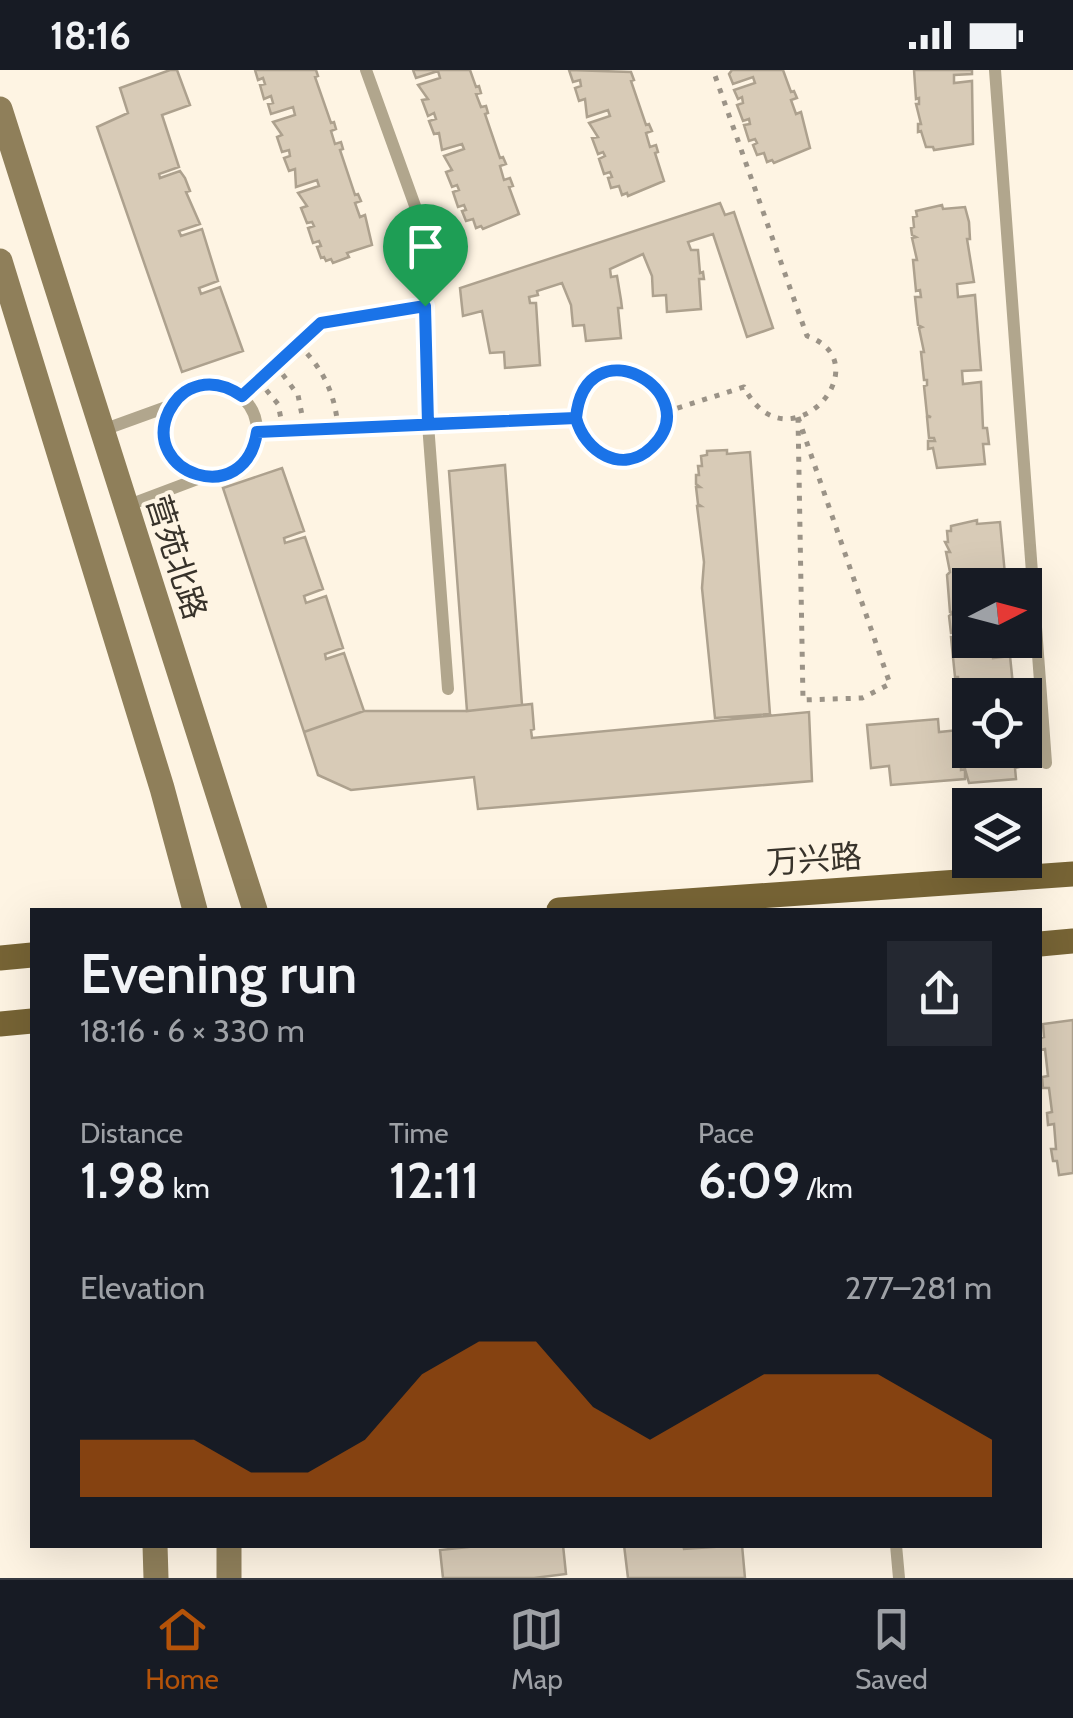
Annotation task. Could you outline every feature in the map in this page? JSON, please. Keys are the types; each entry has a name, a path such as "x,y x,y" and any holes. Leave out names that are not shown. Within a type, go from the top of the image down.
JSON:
{"main road":[{"name":"营苑北路","path":"0,108 254,908"},
{"path":"0,261 162,788 194,908"},
{"name":"万兴路","path":"588,908 1073,874"},
{"path":"1042,944 1073,941"},
{"path":"0,958 30,955"},
{"path":"0,1024 30,1022"},
{"path":"155,1548 156,1578"},
{"path":"229,1578 230,1548"}],"lane":[{"path":"366,70 423,228 428,424 448,689"},
{"path":"995,70 1046,764"},
{"path":"126,506 240,467 255,445 256,418 242,396 231,388 205,384 181,394 172,405 164,430 166,443 180,466 203,477"},
{"path":"103,430 172,405"},
{"path":"896,1548 899,1578"}],"path":[{"path":"665,412 744,387 756,406 765,412 776,417 798,417 822,405 834,382 833,359 821,342 807,336 714,70"},
{"path":"242,396 321,323 425,306"},
{"path":"297,343 325,376 338,428"},
{"path":"275,364 298,394 305,430"},
{"path":"612,371 637,373 648,379 663,399 665,412 664,425 652,447 642,454 617,460 585,442 576,418 577,405 590,383 612,371"},
{"path":"258,380 278,404 284,430"},
{"path":"798,417 890,684 862,698 804,700 798,417"},
{"path":"257,432 576,418"}],"building":[{"path":"177,70 190,105 162,115 179,167 159,174 160,178 180,171 185,178 190,191 186,192 200,224 179,231 181,236 202,229 218,281 199,288 201,294 220,287 243,351 182,372 97,127 128,113 120,88"},
{"path":"255,70 316,70 315,77 336,129 331,131 335,144 341,142 340,150 355,195 361,201 355,203 360,217 365,215 372,245 347,253 349,257 333,263 321,258 319,241 313,243 308,228 314,226 307,223 301,208 307,206 298,193 319,186 317,180 296,187 295,169 289,171 284,158 290,156 289,150 282,152 277,137 282,135 273,122 295,115 293,107 271,114 271,96 264,99 260,85 265,84 263,78 258,80"},
{"path":"413,70 470,70 476,87 479,86 481,93 476,94 481,107 486,106 485,114 500,158 506,164 500,166 504,180 510,178 513,186 509,187 519,214 483,229 476,228 473,219 466,221 462,211 466,210 464,205 458,207 453,192 459,190 457,185 452,187 446,172 452,170 444,156 464,149 462,144 442,150 439,133 434,134 429,121 436,119 434,113 428,116 422,100 428,99 418,85 440,78 438,71 416,78"},
{"path":"569,70 631,72 646,125 652,131 646,133 650,147 656,145 664,181 628,196 622,195 619,186 611,188 610,172 604,174 599,159 605,156 603,152 598,154 592,138 598,137 589,123 610,116 608,110 587,117 585,99 579,101 575,88 581,86 580,80 573,82"},
{"path":"732,70 783,70 797,98 791,100 796,114 801,112 810,148 774,163 767,162 764,153 757,155 753,145 757,143 755,139 749,141 744,125 750,124 749,119 743,121 737,105 743,103 742,97 738,99 734,90 755,83 753,77 733,84 729,74"},
{"path":"914,70 972,70 972,74 954,75 954,83 972,81 973,144 934,150 926,147 921,131 918,132 921,124"},
{"path":"720,203 725,215 734,212 773,328 747,337 713,234 688,242 691,250 698,250 700,273 703,272 704,279 699,279 701,309 667,312 666,295 653,296 652,276 643,254 610,269 611,277 617,276 621,300 621,338 586,341 584,325 573,326 571,305 562,283 529,297 530,303 536,303 540,365 505,368 504,352 490,353 482,311 463,316 460,288"},
{"path":"942,205 943,209 965,207 969,222 967,239 974,282 957,284 958,297 975,295 981,370 962,371 963,384 981,382 983,428 987,428 989,444 983,444 985,464 937,468 933,448 928,449 928,441 935,441 929,438 927,417 931,417 927,415 927,380 919,328 922,327 918,325 915,297 921,297 920,290 916,291 913,260 917,260 912,238 916,237 911,228 916,211"},
{"path":"727,450 727,454 750,452 770,714 715,718 702,588 704,562 697,506 701,506 696,487 700,487 696,475 698,466 702,466 701,456 707,455 707,451"},
{"path":"505,465 522,705 467,711 449,471"},
{"path":"282,468 304,531 284,538 285,543 305,537 323,589 304,596 306,603 326,596 343,648 325,654 326,659 344,653 364,711 304,732 223,488"},
{"path":"977,520 977,524 1000,522 1004,568 952,568 950,612 946,552 950,552 945,542 951,526"},
{"path":"953,658 1010,658 1012,678 955,677"},
{"path":"532,704 532,738 809,712 812,781 478,809 474,777 351,790 318,775 304,732 364,711 467,711"},
{"path":"938,719 939,732 952,731 952,768 965,769 965,779 891,785 889,766 871,768 867,725"},
{"path":"961,768 1015,768 1016,779 969,783 965,769"},
{"path":"1073,1020 1073,1173 1059,1175 1057,1161 1053,1161 1054,1124 1048,1125 1047,1113 1052,1112 1049,1088 1043,1088 1042,1077 1048,1076 1045,1049 1042,1050 1043,1024"},
{"path":"563,1548 566,1574 443,1578 440,1550"},
{"path":"624,1548 742,1548 745,1578 628,1578"}],"route":[{"path":"425,306 321,323 242,396 218,384 205,384 181,394 166,417 164,430 171,455 190,473 216,477 240,467 255,445 257,432 576,418 577,405 590,383 600,375 624,370 648,379 663,399 664,425 660,437 642,454 617,460 585,442 576,418 428,424 425,306"}]}
